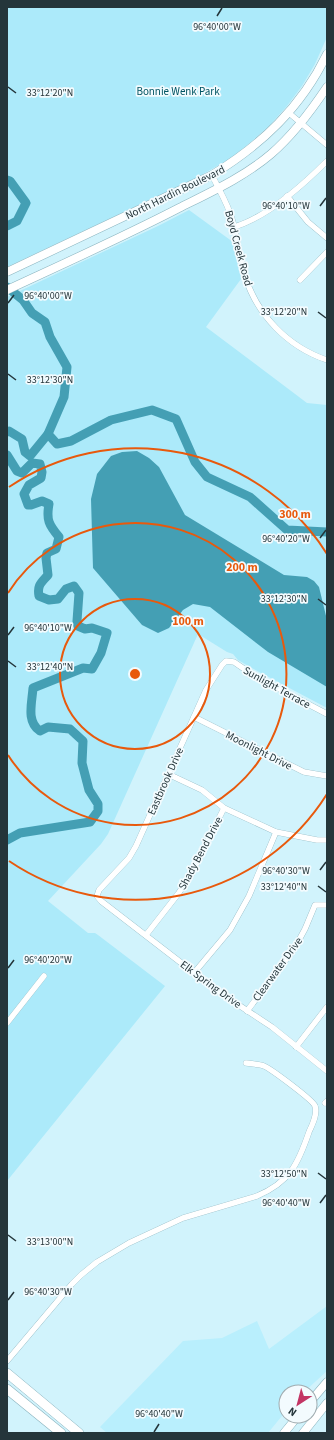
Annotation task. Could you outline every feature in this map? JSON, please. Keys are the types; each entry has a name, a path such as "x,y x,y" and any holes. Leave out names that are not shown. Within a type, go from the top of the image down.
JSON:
{"highway":[{"path":"7,1373 79,1433"},
{"path":"7,1389 61,1433"}],"main road":[{"name":"North Hardin Boulevard","path":"7,272 212,175 235,161 260,141 289,113 314,79 327,54"},
{"name":"North Hardin Boulevard","path":"7,290 151,222 242,175 270,154 301,122 327,87"},
{"path":"318,1393 327,1382"},
{"path":"303,1433 327,1403"},
{"path":"285,1433 292,1424"}],"street":[{"path":"289,113 327,145"},
{"path":"234,227 246,224 287,196 303,184 327,160"},
{"name":"Boyd Creek Road","path":"212,175 227,204 247,282 263,313 280,333 308,352 327,360"},
{"path":"287,196 308,222 327,238"},
{"path":"300,280 327,252"},
{"name":"Sunlight Terrace","path":"226,661 234,662 253,675 327,714"},
{"name":"Eastbrook Drive","path":"97,896 99,890 132,852 206,690 222,664 226,661"},
{"name":"Moonlight Drive","path":"194,717 304,772 327,776"},
{"path":"168,774 202,790 224,808 276,832 317,840 327,840"},
{"name":"Shady Bend Drive","path":"146,935 191,875 224,808"},
{"path":"194,973 230,930 249,896 276,832"},
{"name":"Elk Spring Drive","path":"97,896 100,901 194,973 219,992 272,1027 327,1071"},
{"name":"Clearwater Drive","path":"247,1011 294,949 305,929 315,905 327,906"},
{"path":"7,1023 44,976"},
{"path":"296,1047 327,1007"},
{"path":"7,1361 72,1284 108,1254 129,1242 183,1218 268,1192 286,1178 299,1159 316,1113 315,1106 301,1093 264,1066 246,1063"}],"shaded area":[{"path":"137,451 149,458 159,467 185,515 284,575 307,577 314,581 319,587 327,620 327,687 268,652 210,607 193,604 183,610 169,628 158,633 142,625 93,568 91,499 97,474 111,456 122,452"},
{"path":"327,1306 327,1371 313,1384 278,1384 278,1421 268,1433 107,1433 100,1427 183,1341 222,1338 257,1321 269,1349"}],"green space":[{"name":"Bonnie Wenk Park","path":"7,7 327,7 327,37 315,64 302,86 287,106 270,125 231,158 198,177 7,267"},
{"path":"189,210 233,242 241,279 206,327 307,403 327,405 327,708 250,667 238,660 233,654 227,652 198,634 108,834 101,844 48,901 88,933 95,933 98,935 165,986 7,1181 7,297"}],"waterway":[{"path":"7,180 10,181 26,203 17,221 7,226"},
{"path":"7,287 23,300 32,313 45,322 50,337 67,367 64,397 48,434 57,444 71,441 111,420 152,410 176,419 195,462 207,477 250,497 287,530 327,532"},
{"path":"7,432 9,431 22,439 25,452 30,456 48,434"},
{"path":"7,455 17,471 22,473 32,463 40,464 42,472 41,478 29,485 24,494 28,505 42,501 49,504 49,522 59,537 56,549 47,553 46,558 48,575 39,587 39,596 49,600 58,599 66,589 74,586 79,593 78,626 85,629 92,628 107,633 101,653 92,669 83,668 33,688 31,706 31,717 33,723 40,731 48,727 70,729 83,741 82,763 89,790 98,804 98,811 90,822 20,833 7,840"}]}
